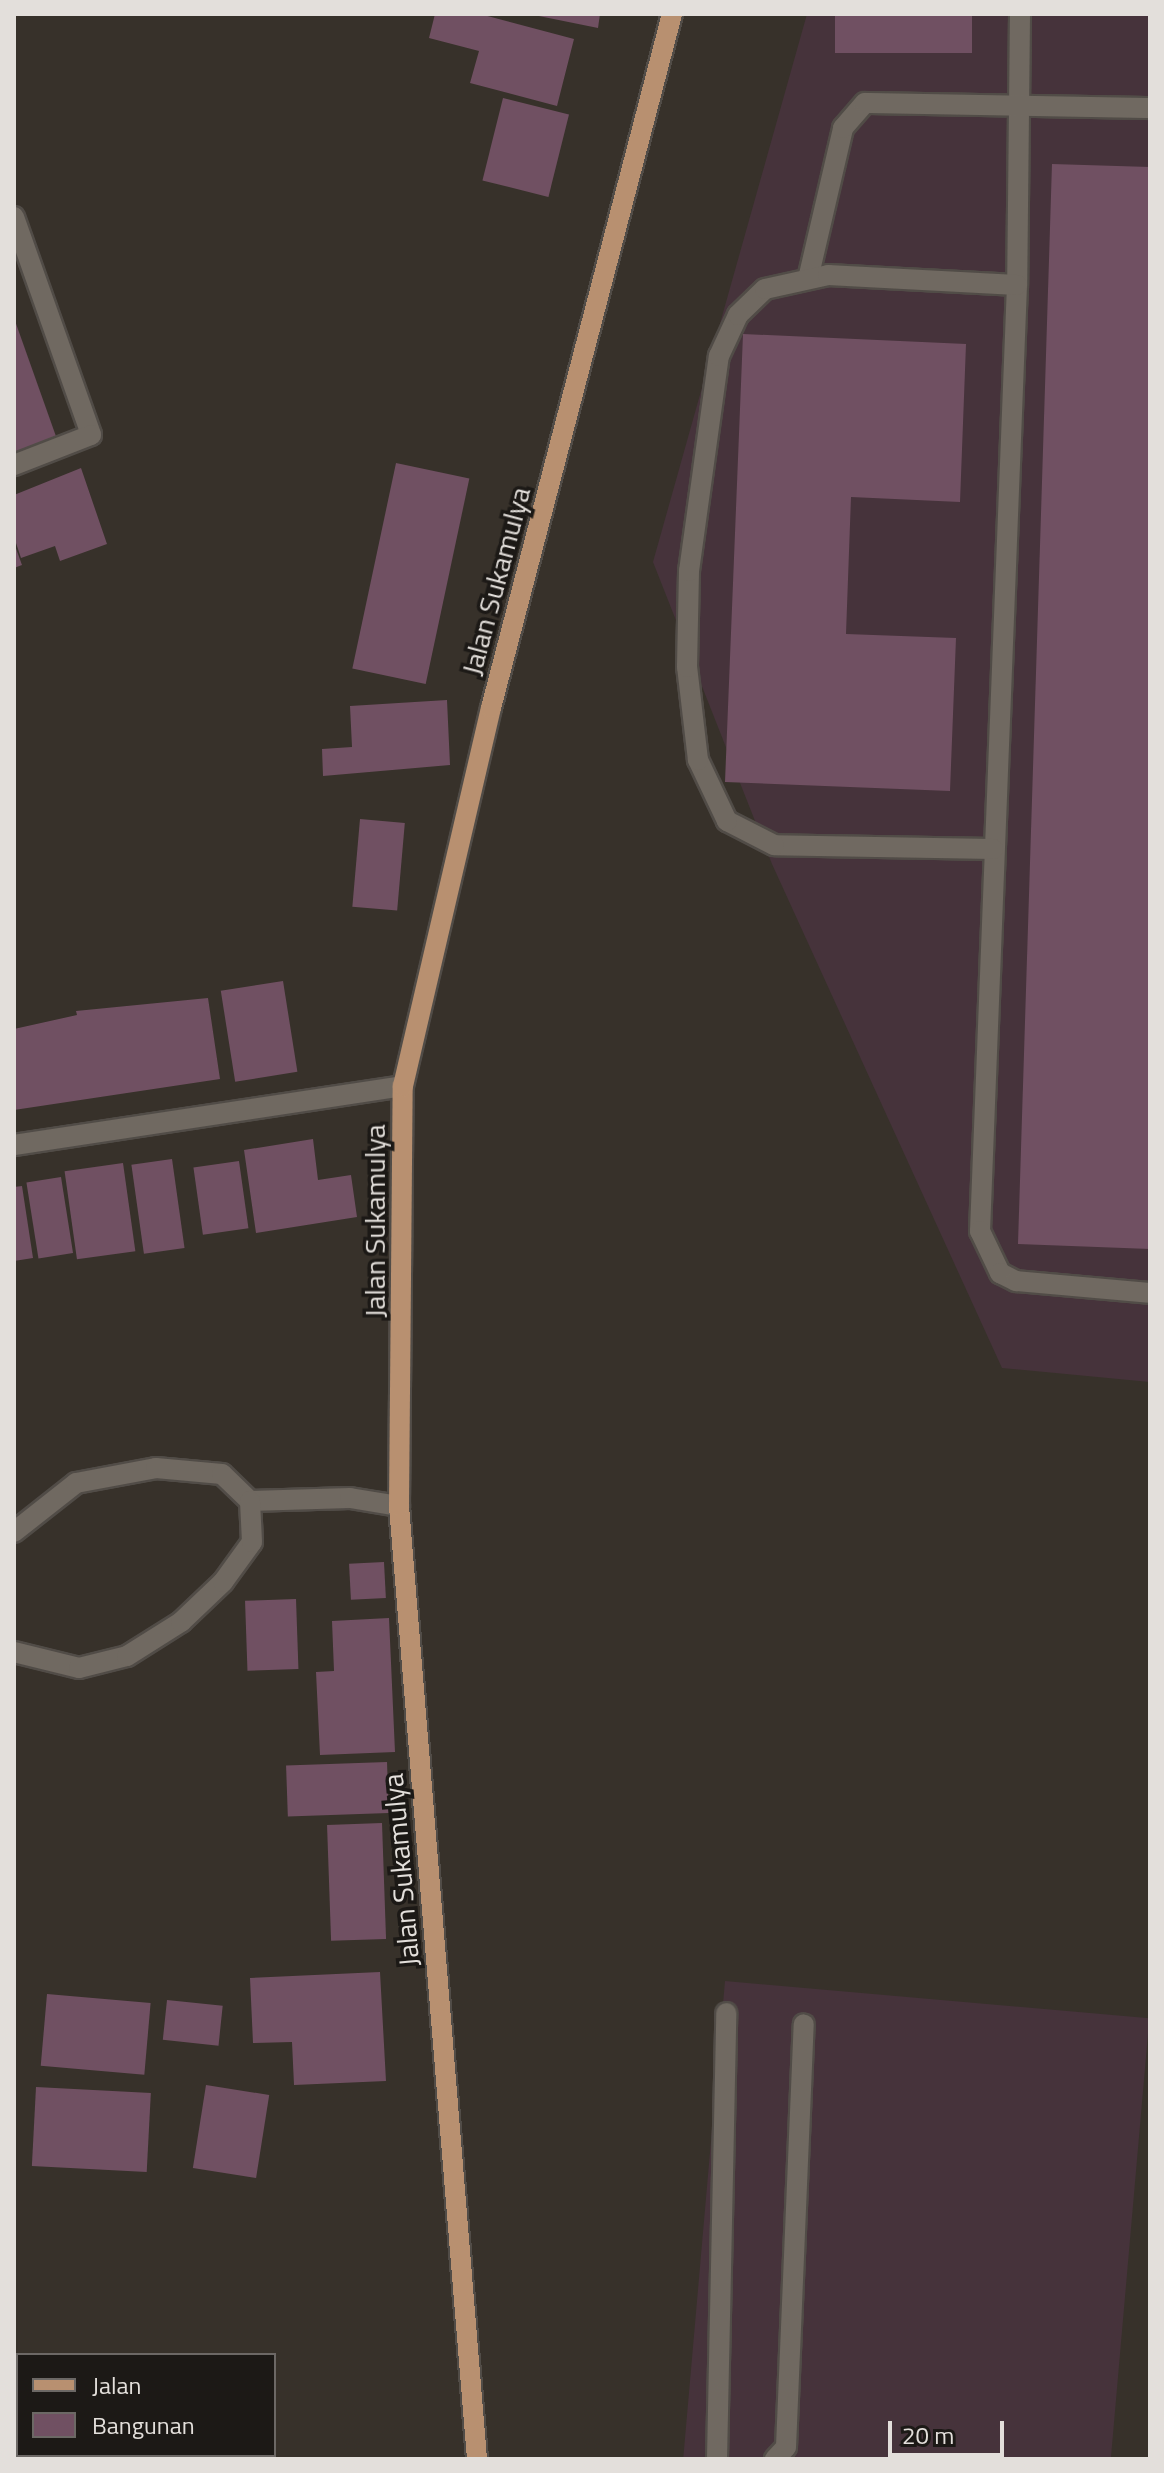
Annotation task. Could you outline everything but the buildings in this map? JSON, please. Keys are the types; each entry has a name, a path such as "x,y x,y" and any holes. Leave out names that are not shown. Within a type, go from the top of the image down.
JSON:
{"main road":[{"name":"Jalan Sukamulya","path":"477,2459 399,1506 403,1086 491,708 672,14"}],"street":[{"path":"1020,14 1017,285 980,1231 990,1259 1000,1273 1016,1281 1150,1293"},
{"path":"808,279 843,128 851,113 865,103 884,100 1150,108"},
{"path":"14,217 91,435 14,465"},
{"path":"993,849 774,845 727,821 698,760 687,667 689,571 719,356 738,315 765,289 828,275 1017,285"},
{"path":"14,1145 403,1086"},
{"path":"14,1532 76,1483 156,1468 222,1474 250,1501 252,1542 223,1582 181,1622 127,1656 79,1668 14,1652"},
{"path":"250,1501 337,1497 399,1506"},
{"path":"717,2459 726,2013"},
{"path":"775,2459 786,2447 804,2024"}],"shaded area":[{"path":"807,14 1150,14 1150,1382 1002,1368 772,864 653,562"},
{"path":"725,1981 1149,2018 1111,2459 683,2457"}]}
